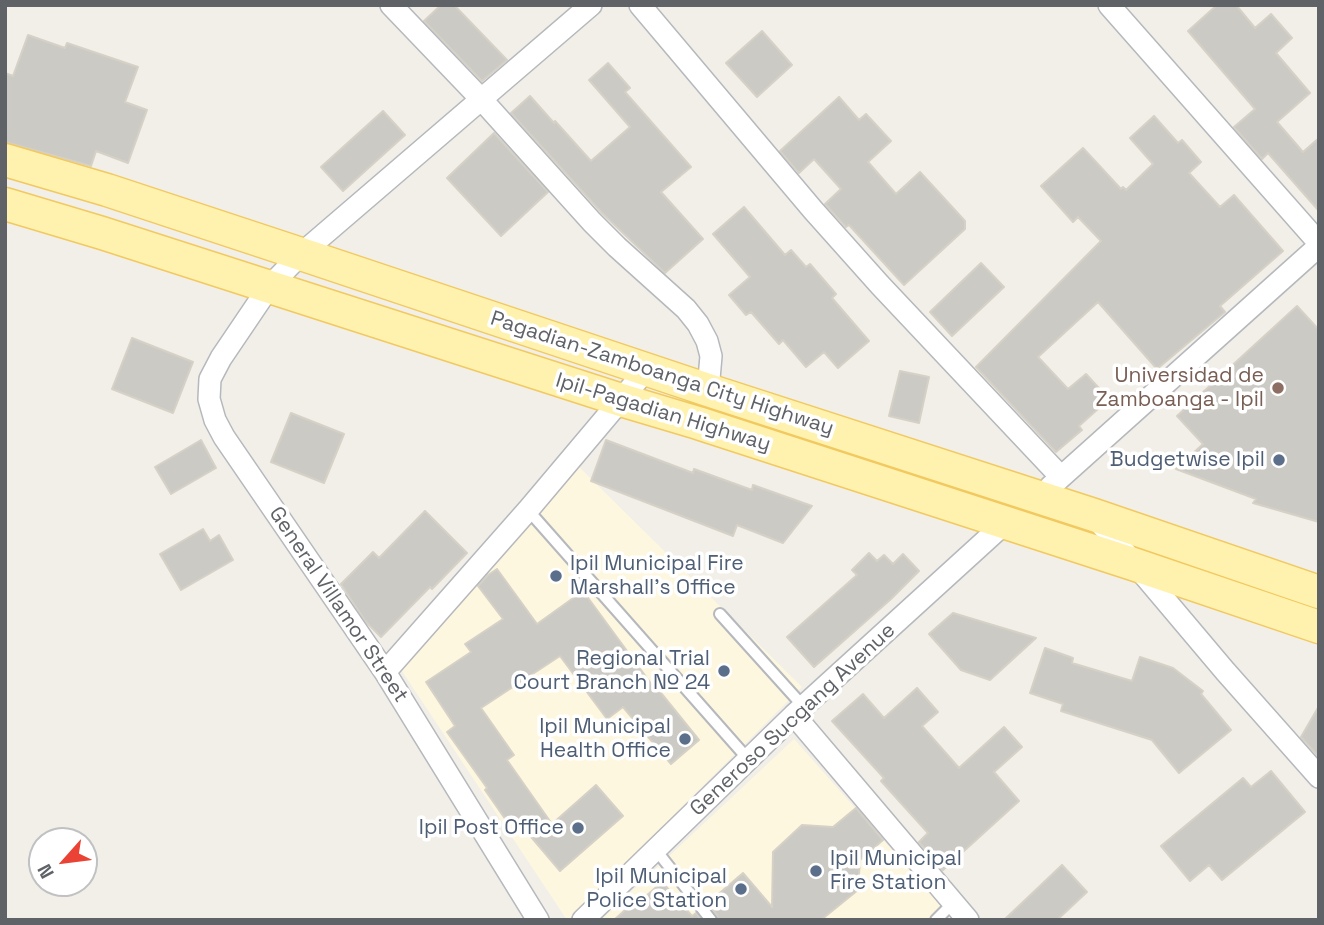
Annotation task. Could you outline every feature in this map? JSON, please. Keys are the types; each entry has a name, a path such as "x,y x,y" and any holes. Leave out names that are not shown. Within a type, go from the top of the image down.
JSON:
{"main road":[{"name":"Pagadian-Zamboanga City Highway","path":"5,160 107,190 708,390 1050,487 1094,515 1319,592"},
{"name":"Ipil-Pagadian Highway","path":"5,204 711,427 1319,627"}],"street":[{"path":"391,5 482,100 592,222 686,309 698,324 711,356 708,390"},
{"name":"General Villamor Street","path":"538,920 385,673 224,437 215,420 209,399 210,379 269,287 301,254 591,5"},
{"path":"640,5 1050,487 1319,244 1109,5"},
{"path":"385,673 646,370"},
{"path":"1094,515 1133,564 1319,777"},
{"name":"Generoso Sucgang Avenue","path":"583,920 747,760 1004,523"},
{"path":"799,711 968,920"}],"lane":[{"path":"528,510 747,760"},
{"path":"720,614 799,711"},
{"path":"656,850 711,920"},
{"path":"936,920 953,903"}],"shaded area":[{"path":"579,467 802,687 567,920 398,665"},
{"path":"794,739 954,920 601,920"}],"building":[{"path":"441,5 454,5 507,60 482,81 424,21"},
{"path":"1217,5 1236,5 1255,28 1271,14 1292,38 1276,53 1310,93 1277,122 1303,152 1319,138 1319,211 1268,153 1262,159 1234,127 1255,109 1188,31"},
{"path":"762,31 792,65 757,97 726,63"},
{"path":"28,35 65,48 67,43 138,67 125,102 147,110 128,163 96,151 91,166 5,142 5,73 13,76"},
{"path":"608,63 630,88 625,92 691,167 661,192 703,239 665,273 602,213 511,113 530,96 591,161 630,127 589,80"},
{"path":"839,97 859,120 866,114 891,141 868,162 896,194 920,172 965,221 965,229 904,285 849,225 846,227 825,204 841,189 814,159 799,173 780,151"},
{"path":"383,111 405,135 343,191 321,167"},
{"path":"1154,116 1178,143 1182,140 1201,162 1189,173 1220,207 1234,195 1283,251 1220,306 1225,312 1157,369 1098,302 1038,357 1068,389 1086,374 1109,399 1079,426 1082,430 1056,452 976,367 1101,241 1078,217 1073,222 1041,186 1083,148 1121,189 1123,187 1126,190 1153,164 1130,138"},
{"path":"494,133 548,192 501,236 447,178"},
{"path":"744,207 785,255 791,250 806,267 810,264 836,294 832,298 869,341 838,368 824,352 806,367 783,340 779,344 751,312 746,315 729,295 750,277 713,234"},
{"path":"981,263 1004,287 952,336 930,312"},
{"path":"1297,306 1319,330 1319,522 1253,503 1256,499 1176,469 1203,444 1177,416"},
{"path":"132,338 193,362 173,413 112,389"},
{"path":"900,371 929,377 919,423 889,416"},
{"path":"291,413 344,434 324,483 271,462"},
{"path":"201,440 216,468 171,494 155,467"},
{"path":"606,440 693,473 694,469 752,490 753,485 812,506 783,543 737,525 733,536 591,481"},
{"path":"425,511 467,553 381,637 366,622 341,584 373,552 379,558"},
{"path":"203,529 210,541 219,535 233,560 181,590 160,554"},
{"path":"869,553 877,561 884,555 893,564 903,554 919,571 814,667 787,637 857,575 852,570"},
{"path":"497,569 537,624 583,591 655,689 657,688 699,740 671,764 623,707 607,719 560,656 481,708 514,755 507,760 552,824 596,785 623,816 560,871 515,818 508,823 447,732 455,726 426,682 471,652 465,644 503,619 478,586"},
{"path":"953,613 1036,638 990,680 961,670 929,634"},
{"path":"1045,648 1073,658 1072,663 1132,681 1140,657 1173,668 1203,691 1201,694 1231,730 1179,773 1152,740 1061,711 1063,704 1030,693"},
{"path":"917,688 938,712 922,726 959,768 1004,727 1022,747 994,772 1019,801 943,870 919,842 928,833 881,781 884,778 832,721 863,694 884,718"},
{"path":"1319,706 1319,757 1301,737"},
{"path":"1271,771 1305,812 1222,880 1209,865 1190,881 1161,846 1243,778 1251,787"},
{"path":"856,808 883,840 860,860 858,890 821,920 719,920 708,903 743,873 772,907 773,852 802,825 833,827"},
{"path":"1062,865 1087,892 1057,920 1004,920"},
{"path":"662,882 692,916 696,913 701,920 614,920 643,894 645,897"}],"place":[{"name":"Universidad de Zamboanga - Ipil","path":"1278,388"},
{"name":"Budgetwise Ipil","path":"1279,460"},
{"name":"Ipil Municipal Fire Marshall's Office","path":"556,576"},
{"name":"Regional Trial Court Branch № 24","path":"724,671"},
{"name":"Ipil Municipal Health Office","path":"685,739"},
{"name":"Ipil Post Office","path":"578,828"},
{"name":"Ipil Municipal Fire Station","path":"816,871"},
{"name":"Ipil Municipal Police Station","path":"741,889"}]}
